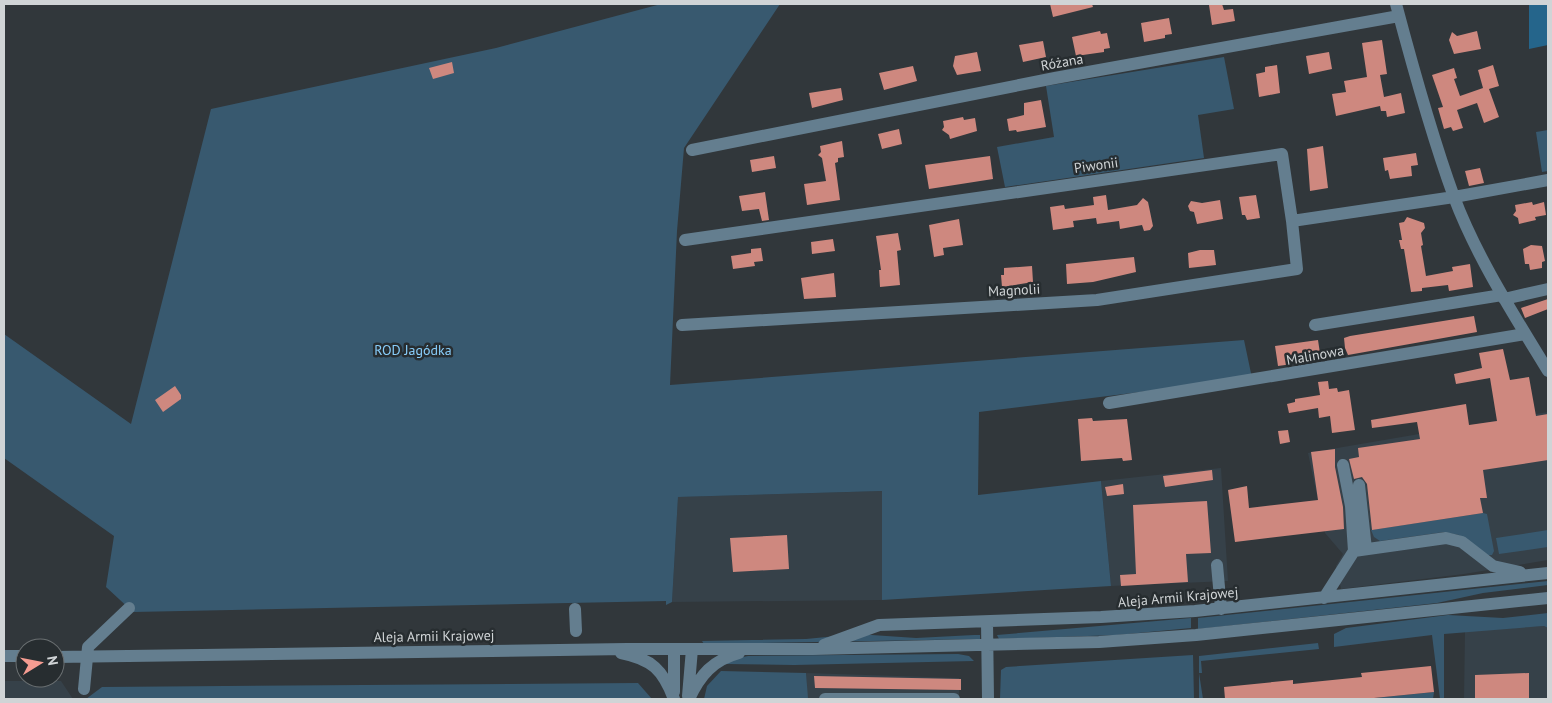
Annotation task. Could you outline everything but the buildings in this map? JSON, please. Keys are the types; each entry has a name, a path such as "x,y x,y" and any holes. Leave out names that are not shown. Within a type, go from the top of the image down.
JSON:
{"street":[{"name":"Różana","path":"692,150 1397,10"},
{"path":"1397,10 1454,197 1503,297 1548,371"},
{"name":"Piwonii","path":"686,240 1282,154 1292,221"},
{"path":"1292,221 1454,197 1548,180"},
{"name":"Magnolii","path":"682,325 1097,300 1297,269 1292,221"},
{"path":"1315,325 1548,289"},
{"name":"Malinowa","path":"1109,403 1525,334"},
{"path":"1343,464 1360,550"},
{"path":"1324,598 1360,550 1359,485"},
{"path":"1360,550 1446,538 1462,542 1494,566 1542,574"},
{"path":"1217,565 1221,609"},
{"name":"Aleja Armii Krajowej","path":"813,649 879,625 1126,616 1221,609 1542,574"},
{"name":"Aleja Armii Krajowej","path":"65,654 88,646 813,649 1100,642 1196,635 1548,598"},
{"path":"84,689 88,646 129,608"},
{"path":"575,609 576,632"},
{"path":"987,622 988,699"},
{"path":"602,649 633,655 656,667 666,679 674,699"},
{"path":"674,699 683,649"},
{"path":"683,649 688,699"},
{"path":"688,699 700,677 712,665 729,656 751,649"},
{"path":"824,699 954,699"}],"shaded area":[{"path":"1529,4 1548,4 1548,45 1529,49"},
{"path":"1548,412 1548,560 1464,574 1341,589 1336,566 1343,554 1325,533 1308,453"},
{"path":"1221,468 1228,581 1111,586 1101,481"},
{"path":"882,491 882,600 672,602 678,497"},
{"path":"1544,626 1548,628 1548,699 1464,699 1465,631"},
{"path":"806,673 959,678 959,699 751,699 807,698"},
{"path":"4,681 15,681 15,688 65,687 73,699 4,699"}],"green space":[{"name":"ROD Jagódka","path":"661,4 780,4 684,148 677,231 670,385 1244,340 1252,378 979,412 978,495 1101,481 1111,586 882,600 882,491 678,497 672,602 666,605 666,601 133,612 106,587 114,536 4,458 4,334 131,424 211,109 496,48"},
{"path":"1224,57 1234,109 1198,115 1204,158 1005,187 997,147 1054,137 1046,86"},
{"path":"1548,130 1548,171 1542,172 1536,132"},
{"path":"1483,513 1487,514 1494,551 1492,555 1486,555 1459,535 1444,532 1380,541 1374,537 1371,530"},
{"path":"1548,530 1548,547 1499,554 1496,538"},
{"path":"1548,581 1548,585 1483,593 1437,603 1198,629 1198,618"},
{"path":"1548,613 1548,628 1544,626 1444,634 1444,699 1440,699 1432,635 1334,647 1334,634 1346,628 1448,615 1503,618"},
{"path":"1191,618 1191,628 1117,635 999,639 997,635"},
{"path":"857,634 916,638 980,635 980,639 704,644 702,641 806,639"},
{"path":"1318,643 1319,649 1201,661 1202,673 1199,673 1199,656"},
{"path":"958,654 969,656 974,661 794,665 726,664 733,659 748,656"},
{"path":"1193,655 1194,699 1000,699 1001,670 1006,667"},
{"path":"721,671 806,673 808,698 704,699 707,686"},
{"path":"1199,673 1203,699 1199,699"},
{"path":"638,683 652,699 86,699 102,687"},
{"path":"1434,692 1433,699 1364,699"}]}
